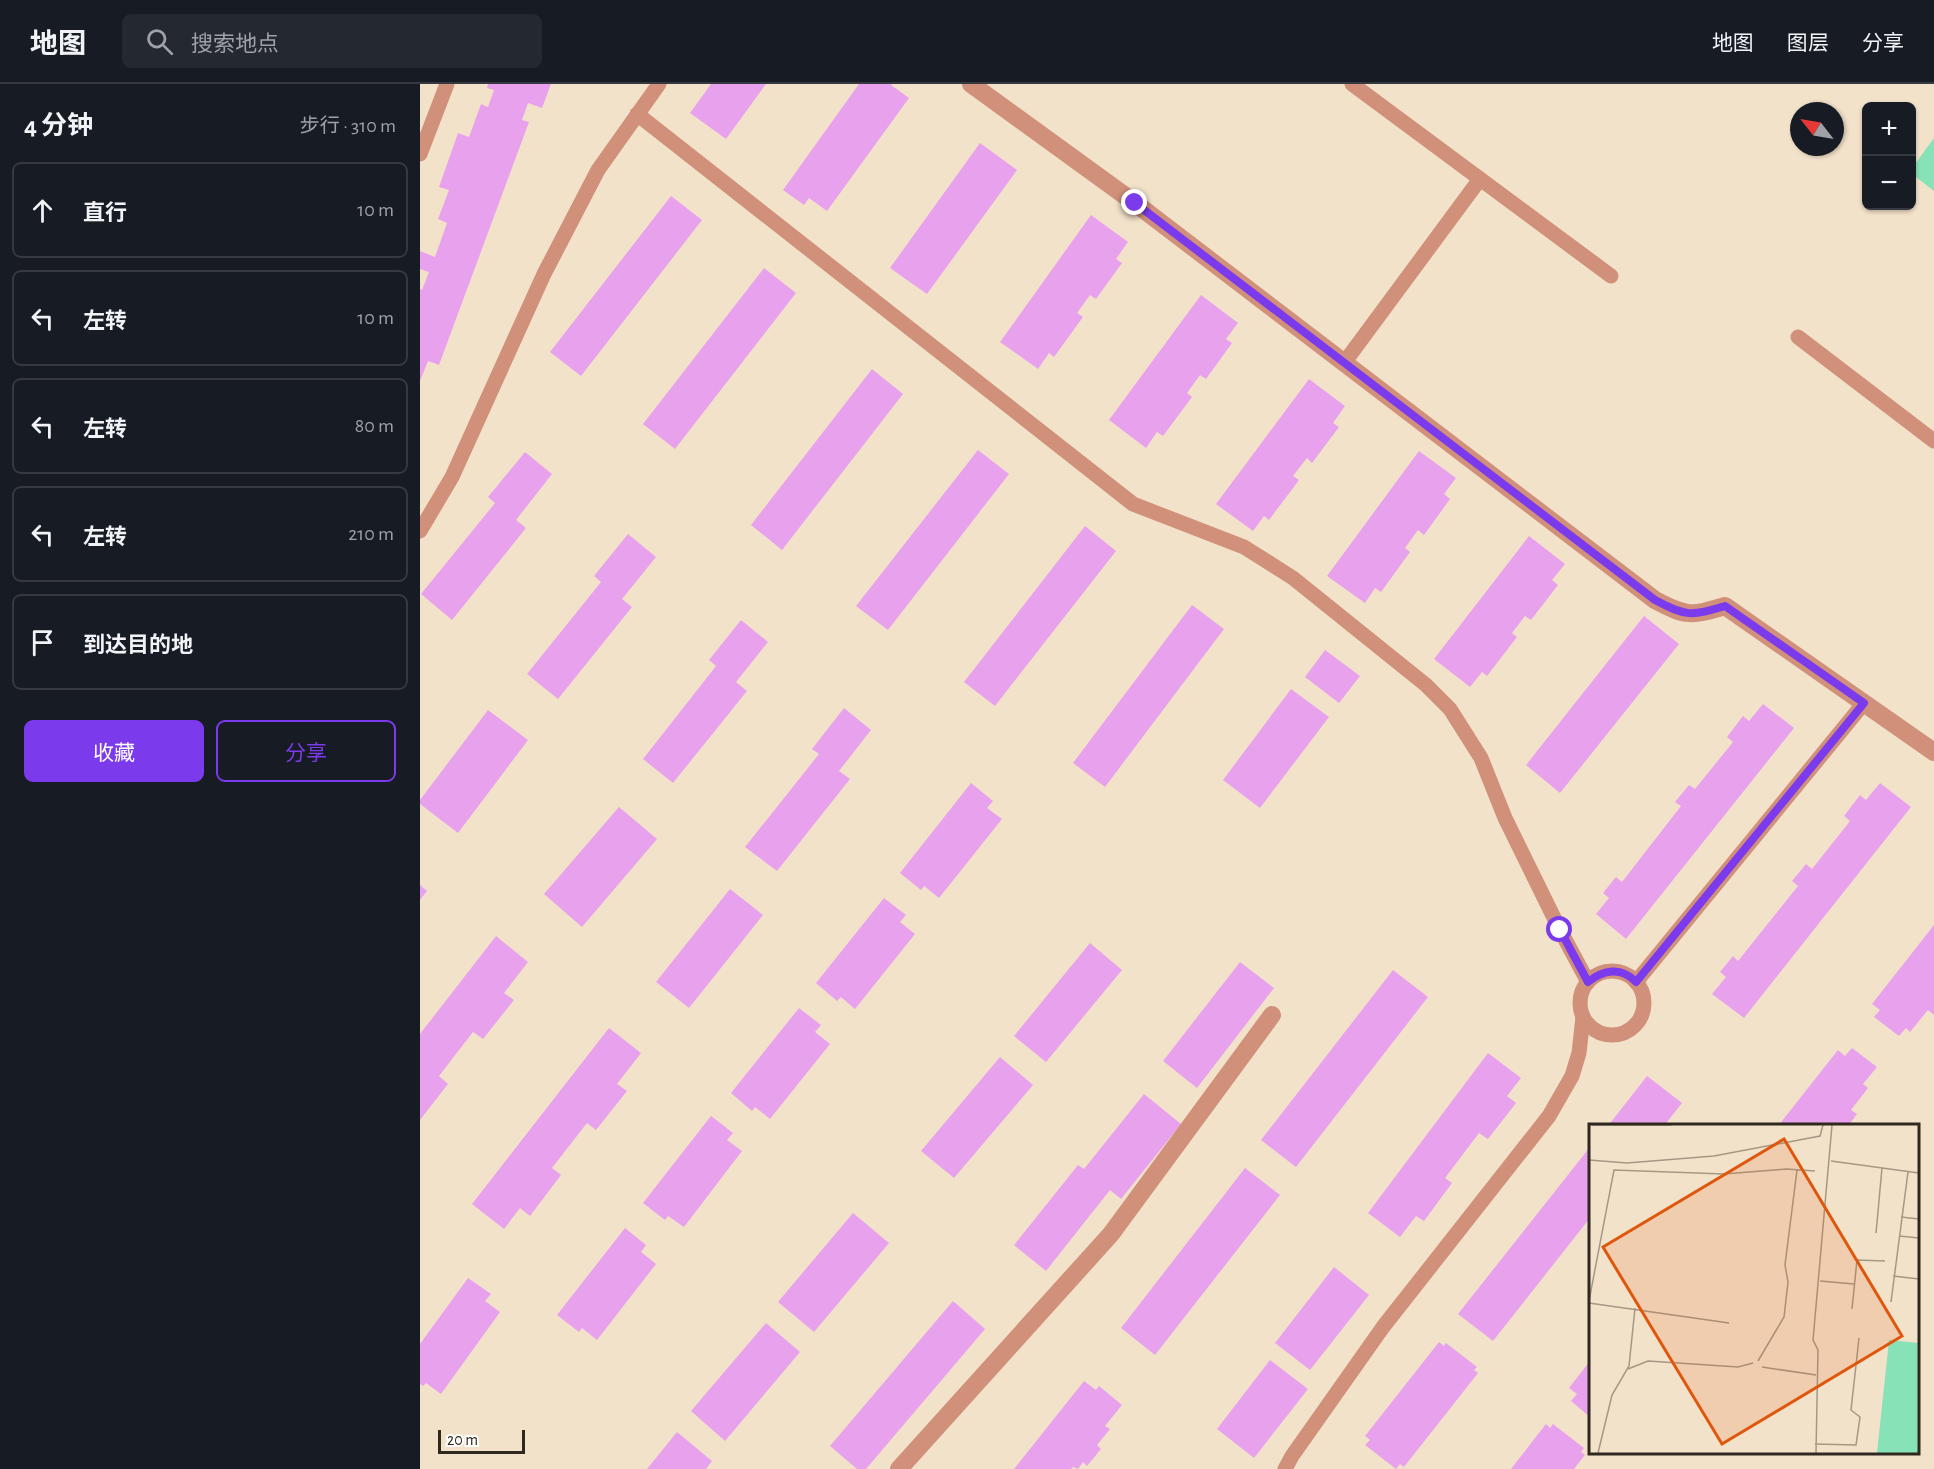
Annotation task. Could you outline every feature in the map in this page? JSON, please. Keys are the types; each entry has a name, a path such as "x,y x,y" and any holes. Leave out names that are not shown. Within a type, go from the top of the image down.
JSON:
{"street":[{"path":"971,84 1135,203 1655,600 1677,612 1694,615 1725,606 1934,752"},
{"path":"899,1469 1111,1234 1272,1015"}],"lane":[{"path":"420,154 447,84"},
{"path":"420,531 452,477 544,274 598,170 659,84"},
{"path":"1352,84 1611,276"},
{"path":"637,114 1133,504 1244,547 1293,578 1425,685 1450,709 1481,758 1505,818 1588,982"},
{"path":"1344,363 1480,179"},
{"path":"1798,337 1934,441"},
{"path":"1636,982 1864,703"},
{"path":"1285,1469 1383,1327 1549,1116 1572,1076 1579,1053 1583,1017 1580,1005 1582,993 1588,982 1598,974 1610,970 1623,972 1636,982 1644,996 1644,1009 1638,1021 1629,1030 1616,1034 1603,1033 1592,1027 1583,1017"}],"green space":[{"path":"1934,138 1934,191 1916,177 1916,163"}],"building":[{"path":"488,84 551,84 542,108 528,103 522,120 529,122 439,365 428,361 420,381 420,289 422,290 429,272 420,269 420,251 435,257 447,223 438,219 449,190 439,187 458,133 469,137 481,104 488,107 494,90 487,88"},
{"path":"711,84 766,84 726,139 690,113"},
{"path":"859,84 892,84 909,98 827,211 809,198 804,205 783,190"},
{"path":"980,143 1017,170 927,294 890,268"},
{"path":"671,196 702,220 581,376 550,352"},
{"path":"1091,215 1128,242 1116,259 1122,263 1096,299 1090,295 1077,313 1083,317 1054,357 1049,353 1038,369 1000,342"},
{"path":"764,268 796,293 675,449 643,424"},
{"path":"1201,295 1238,323 1226,339 1232,343 1206,379 1200,375 1187,393 1192,397 1163,436 1157,432 1146,448 1109,420"},
{"path":"872,369 903,394 782,550 751,525"},
{"path":"1309,379 1345,406 1333,423 1339,427 1312,463 1307,458 1293,476 1299,480 1269,520 1264,516 1253,531 1216,504"},
{"path":"978,450 1009,474 888,630 856,606"},
{"path":"1419,451 1456,478 1444,494 1450,499 1424,535 1418,530 1405,548 1410,552 1381,592 1375,588 1365,603 1327,576"},
{"path":"525,452 552,474 516,520 526,528 452,620 421,594 495,503 488,497"},
{"path":"1085,526 1116,551 995,706 964,682"},
{"path":"628,534 656,557 622,599 632,607 558,699 527,674 601,582 594,576"},
{"path":"1529,536 1565,564 1552,580 1558,585 1531,620 1525,616 1512,633 1517,637 1487,676 1482,672 1470,687 1434,659"},
{"path":"1192,605 1224,629 1105,787 1073,763"},
{"path":"1644,616 1679,644 1560,793 1526,765"},
{"path":"741,620 768,642 736,682 747,691 673,783 643,759 716,666 709,660"},
{"path":"1325,650 1360,676 1339,703 1305,677"},
{"path":"1291,689 1329,717 1260,808 1223,780"},
{"path":"1763,704 1794,728 1626,939 1596,914 1609,898 1603,893 1616,877 1622,882 1681,806 1675,802 1689,785 1695,789 1733,742 1727,737 1743,716 1749,721"},
{"path":"844,708 871,730 839,771 850,779 777,871 745,847 819,754 812,749"},
{"path":"488,710 528,740 458,833 420,804 420,800"},
{"path":"971,783 993,801 987,808 1002,819 939,898 924,886 921,890 900,873"},
{"path":"1880,783 1911,807 1744,1018 1712,994 1726,977 1720,972 1733,956 1738,961 1798,886 1792,881 1806,864 1812,869 1850,821 1844,816 1860,795 1866,800"},
{"path":"619,807 657,839 582,927 544,894"},
{"path":"420,885 427,891 420,900"},
{"path":"730,889 763,915 689,1008 656,982"},
{"path":"884,898 906,915 900,922 915,934 855,1009 841,997 837,1001 816,983"},
{"path":"1934,925 1934,1015 1928,1010 1910,1032 1906,1028 1899,1036 1874,1017 1880,1010 1872,1004"},
{"path":"496,936 528,962 504,993 514,1000 483,1039 473,1032 439,1076 448,1084 420,1120 420,1034"},
{"path":"1090,943 1122,970 1046,1062 1014,1036"},
{"path":"1240,962 1274,988 1197,1088 1163,1061"},
{"path":"1393,970 1428,997 1296,1167 1261,1140"},
{"path":"799,1008 821,1025 815,1032 830,1044 770,1119 755,1107 752,1111 731,1093"},
{"path":"609,1028 641,1053 617,1084 627,1091 596,1130 587,1123 552,1168 561,1175 530,1216 520,1208 504,1229 472,1204"},
{"path":"1852,1048 1877,1067 1863,1084 1868,1088 1851,1110 1857,1114 1850,1124 1780,1124 1838,1050 1845,1056"},
{"path":"1488,1053 1521,1078 1507,1096 1516,1103 1488,1139 1479,1133 1445,1178 1452,1183 1424,1221 1416,1216 1400,1237 1368,1213"},
{"path":"1000,1057 1033,1085 954,1178 921,1151"},
{"path":"1647,1076 1682,1103 1666,1124 1610,1124"},
{"path":"1144,1094 1181,1124 1121,1199 1110,1190 1046,1271 1014,1245 1078,1165 1084,1169"},
{"path":"711,1116 733,1133 727,1140 742,1151 684,1227 668,1216 665,1220 643,1203"},
{"path":"1589,1148 1589,1219 1493,1341 1458,1314"},
{"path":"1245,1168 1280,1195 1155,1355 1121,1328"},
{"path":"853,1213 889,1243 814,1332 778,1302"},
{"path":"625,1228 646,1245 641,1252 656,1264 597,1340 582,1328 579,1332 557,1315"},
{"path":"1334,1267 1369,1295 1310,1370 1275,1343"},
{"path":"468,1278 491,1294 485,1301 500,1312 441,1394 426,1383 423,1386 420,1384 420,1344"},
{"path":"953,1301 985,1329 866,1469 857,1469 830,1446"},
{"path":"766,1323 800,1352 725,1441 691,1411"},
{"path":"1439,1342 1444,1346 1446,1343 1477,1367 1474,1370 1478,1373 1404,1467 1400,1464 1396,1469 1365,1445 1370,1440 1365,1436"},
{"path":"1270,1360 1308,1389 1254,1458 1217,1429"},
{"path":"1589,1362 1589,1416 1571,1401 1577,1394 1569,1388"},
{"path":"1084,1381 1096,1390 1099,1386 1122,1405 1105,1426 1110,1429 1097,1445 1101,1449 1087,1466 1083,1462 1078,1469 1073,1467 1071,1469 1014,1469"},
{"path":"1546,1424 1550,1428 1553,1424 1584,1448 1581,1452 1585,1455 1574,1469 1511,1469"},
{"path":"677,1432 712,1461 706,1469 647,1469"}],"route":[{"path":"1135,203 1655,600 1677,612 1694,615 1725,606 1864,703 1636,982 1623,972 1610,970 1598,974 1588,982 1560,930"}]}
